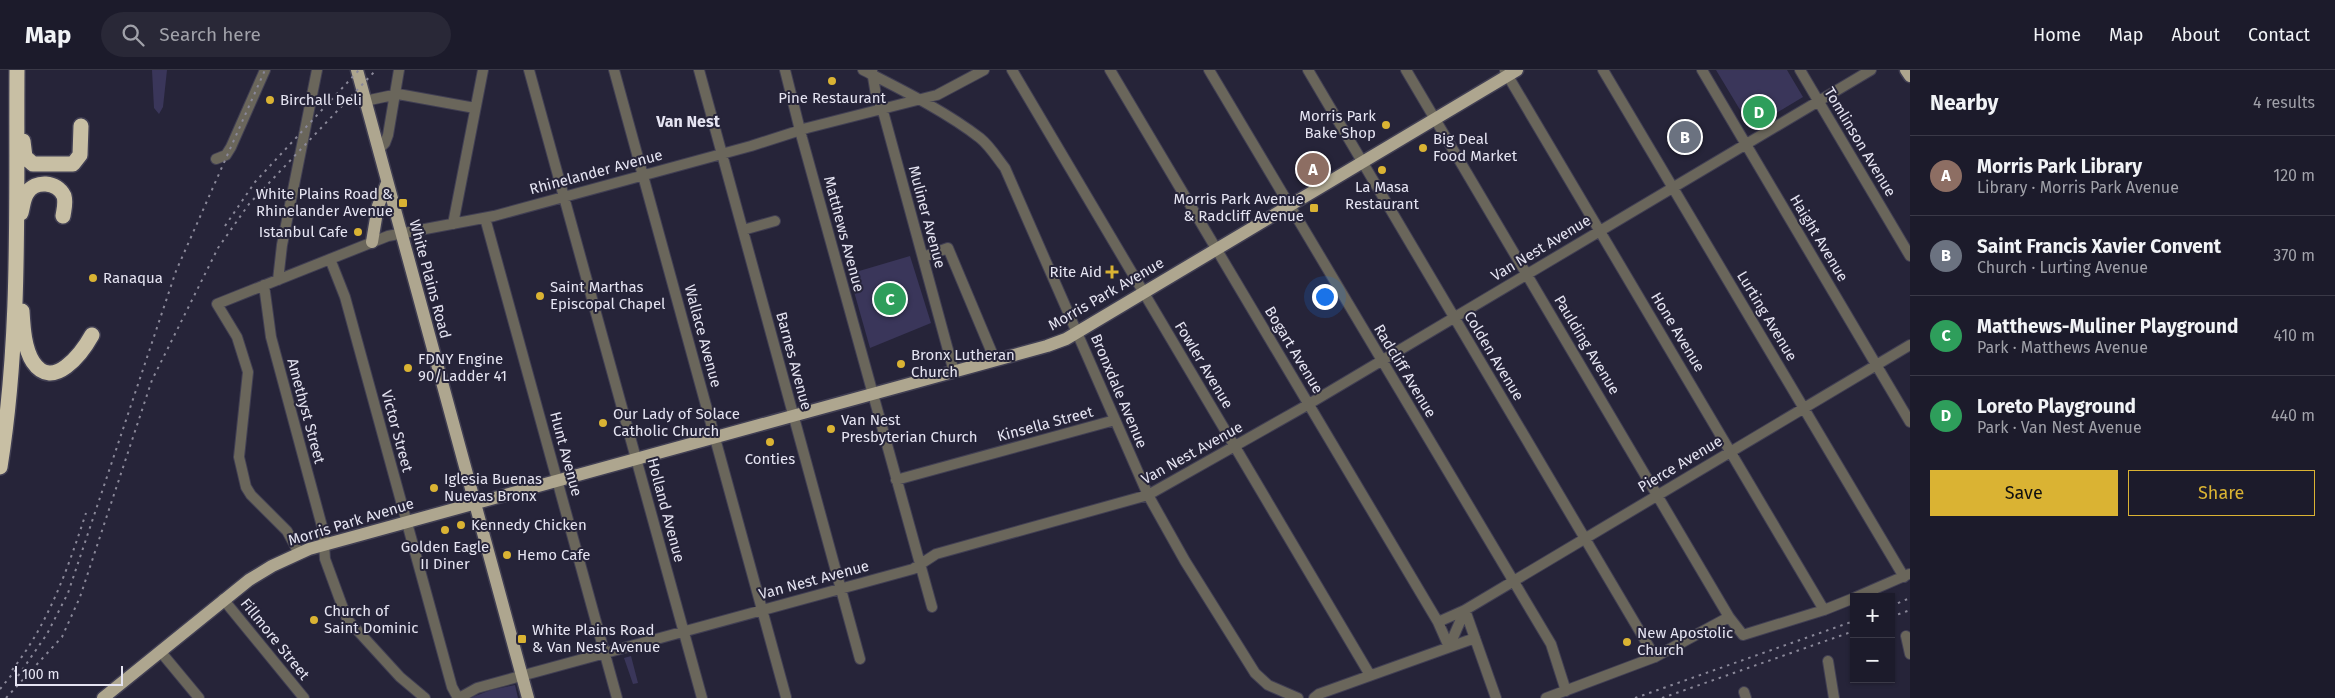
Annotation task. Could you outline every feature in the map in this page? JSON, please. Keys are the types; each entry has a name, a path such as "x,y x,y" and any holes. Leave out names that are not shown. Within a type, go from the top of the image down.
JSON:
{"highway":[{"path":"0,467 12,371 16,70"},
{"path":"16,88 24,153 30,162 40,165 75,164 81,151 81,126"},
{"path":"63,216 65,200 61,191 48,184 33,187 23,201 15,253 22,292 25,336 31,359 36,366 48,372 65,368 78,356 92,335"}],"main road":[{"name":"White Plains Road","path":"357,70 528,698"},
{"path":"1906,70 1910,76"},
{"name":"Morris Park Avenue","path":"103,698 224,599 263,571 299,553 324,544 1056,344 1510,72"},
{"path":"372,242 378,206 387,183"}],"street":[{"path":"216,159 226,155 231,147 265,70"},
{"path":"278,280 282,245 317,70"},
{"path":"378,150 387,139 399,70"},
{"path":"454,224 483,70"},
{"name":"Holland Avenue","path":"529,70 702,698"},
{"name":"Wallace Avenue","path":"614,70 786,697"},
{"name":"Barnes Avenue","path":"699,70 860,659"},
{"name":"Matthews Avenue","path":"785,70 919,566 932,607"},
{"name":"Rhinelander Avenue","path":"299,553 287,531 250,495 246,487 239,457 248,372 237,337 217,304 372,242 400,233 486,218 800,130 944,92 984,70"},
{"name":"Fowler Avenue","path":"1012,70 1370,675"},
{"name":"Bogart Avenue","path":"1110,70 1438,622 1449,647"},
{"name":"Radcliff Avenue","path":"1209,70 1551,644 1566,691"},
{"name":"Colden Avenue","path":"1308,70 1655,657"},
{"name":"Paulding Avenue","path":"1406,70 1729,616 1743,636 1824,610"},
{"name":"Lurting Avenue","path":"1604,70 1804,408 1907,576"},
{"name":"Haight Avenue","path":"1702,70 1910,422"},
{"name":"Tomlinson Avenue","path":"1800,70 1910,256"},
{"name":"Van Nest Avenue","path":"458,698 472,689 919,566 936,554 1148,495 1236,447 1871,70"},
{"name":"Bronxdale Avenue","path":"869,72 981,139 1004,168 1148,495 1185,561 1255,672 1268,684 1298,698"},
{"name":"Muliner Avenue","path":"869,72 881,108 954,372"},
{"name":"Hone Avenue","path":"1510,72 1600,231 1824,610"},
{"path":"365,100 395,94 475,108"},
{"name":"Hunt Avenue","path":"486,218 617,698"},
{"path":"743,230 775,221"},
{"path":"923,257 948,248 995,360"},
{"name":"Victor Street","path":"330,259 345,297 452,686 458,698"},
{"name":"Amethyst Street","path":"264,285 271,337 323,530 325,559 342,611 349,624 400,677 425,698"},
{"name":"Pierce Avenue","path":"1438,622 1465,610 1910,345"},
{"name":"Kinsella Street","path":"896,480 1115,420"},
{"path":"1865,593 1907,576"},
{"name":"Fillmore Street","path":"224,599 304,698"},
{"path":"1824,610 1850,599"},
{"path":"1449,647 1465,610"},
{"path":"1465,610 1496,698"},
{"path":"1546,698 1655,657 1729,616"},
{"path":"1906,636 1910,654"},
{"path":"1314,698 1370,675 1475,638"},
{"path":"160,651 199,698"},
{"path":"1828,661 1834,698"}],"shaded area":[{"path":"152,70 167,70 163,107 159,114 154,108"},
{"path":"1716,70 1787,70 1803,97 1751,128"},
{"path":"910,256 931,323 870,348 849,274"},
{"path":"631,656 638,683 633,684 624,658"},
{"path":"515,685 518,698 470,698 491,690"}],"railway":[{"path":"18,676 47,634 68,593 176,271 265,70"},
{"path":"225,226 255,182 359,70"},
{"path":"6,698 62,637 80,597 152,380 218,248 249,204 376,70"},
{"path":"12,670 37,633 47,614 72,554 86,513"},
{"path":"1895,604 1910,598"},
{"path":"1895,616 1910,610"},
{"path":"1635,698 1850,622"},
{"path":"1662,698 1850,632"},
{"path":"0,689 19,666"}],"place":[{"name":"Pine Restaurant","path":"832,81"},
{"name":"Birchall Deli","path":"270,100"},
{"name":"Loreto Playground","path":"1759,112"},
{"name":"Morris Park Bake Shop","path":"1386,125"},
{"name":"Saint Francis Xavier Convent","path":"1685,137"},
{"name":"Big Deal Food Market","path":"1423,148"},
{"name":"Morris Park Library","path":"1313,169"},
{"name":"La Masa Restaurant","path":"1382,170"},
{"name":"White Plains Road & Rhinelander Avenue","path":"403,203"},
{"name":"Morris Park Avenue & Radcliff Avenue","path":"1314,208"},
{"name":"Istanbul Cafe","path":"358,232"},
{"name":"Rite Aid","path":"1112,272"},
{"name":"Ranaqua","path":"93,278"},
{"name":"Saint Marthas Episcopal Chapel","path":"540,296"},
{"name":"Matthews-Muliner Playground","path":"890,299"},
{"name":"Bronx Lutheran Church","path":"901,364"},
{"name":"FDNY Engine 90/Ladder 41","path":"408,368"},
{"name":"Our Lady of Solace Catholic Church","path":"603,423"},
{"name":"Van Nest Presbyterian Church","path":"831,429"},
{"name":"Conties","path":"770,442"},
{"name":"Iglesia Buenas Nuevas Bronx","path":"434,488"},
{"name":"Kennedy Chicken","path":"461,525"},
{"name":"Golden Eagle II Diner","path":"445,530"},
{"name":"Hemo Cafe","path":"507,555"},
{"name":"Church of Saint Dominic","path":"314,620"},
{"name":"White Plains Road & Van Nest Avenue","path":"522,639"},
{"name":"New Apostolic Church","path":"1627,642"}],"district":[{"name":"Van Nest","path":"688,121"}]}
